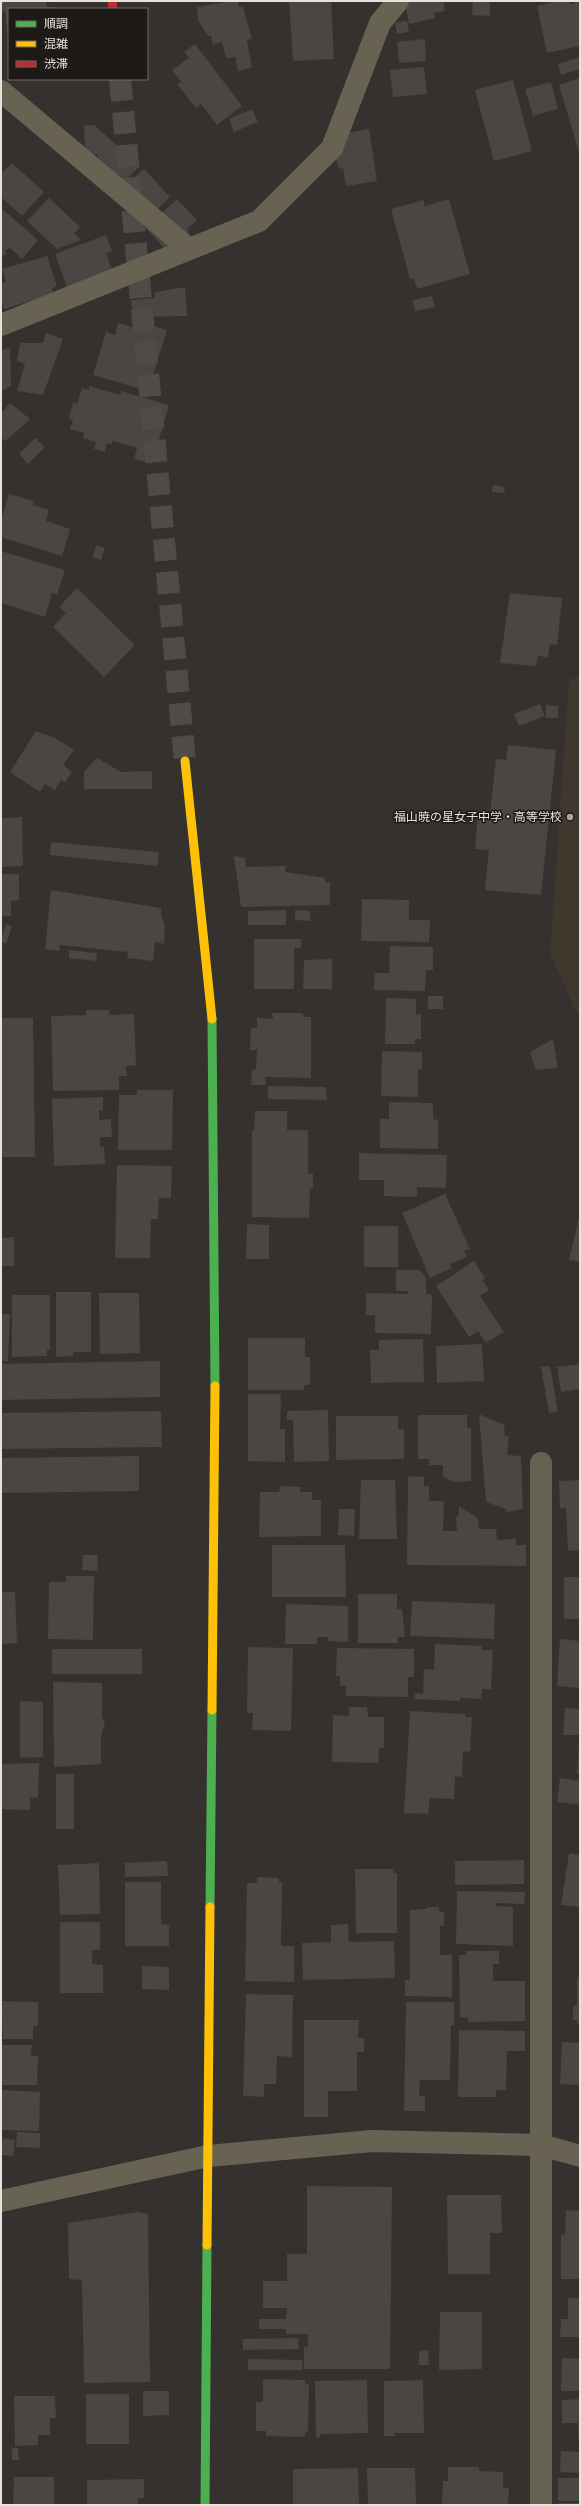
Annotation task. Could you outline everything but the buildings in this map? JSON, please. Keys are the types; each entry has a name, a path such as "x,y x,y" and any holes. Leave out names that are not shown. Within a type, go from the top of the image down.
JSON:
{"street":[{"path":"1,325 259,220 332,148 380,23 398,1"},
{"path":"1,91 189,249"},
{"path":"185,761 212,1010 215,1345 205,2505"},
{"path":"541,1463 541,2505"},
{"path":"1,2201 208,2156 372,2141 541,2144 580,2156"}],"shaded area":[{"name":"福山暁の星女子中学・高等学校","path":"580,676 580,1014 575,1009 550,954 569,680"}],"tunnel":[{"path":"120,80 185,761"}],"traffic: fast":[{"path":"212,1019 215,1386"},
{"path":"210,1907 212,1710"},
{"path":"205,2505 207,2245"}],"traffic: slow":[{"path":"185,761 212,1019"},
{"path":"212,1710 215,1386"},
{"path":"207,2245 210,1907"}],"traffic: jam":[{"path":"112,1 113,8"}],"place":[{"name":"福山暁の星女子中学・高等学校","path":"570,817"}]}
